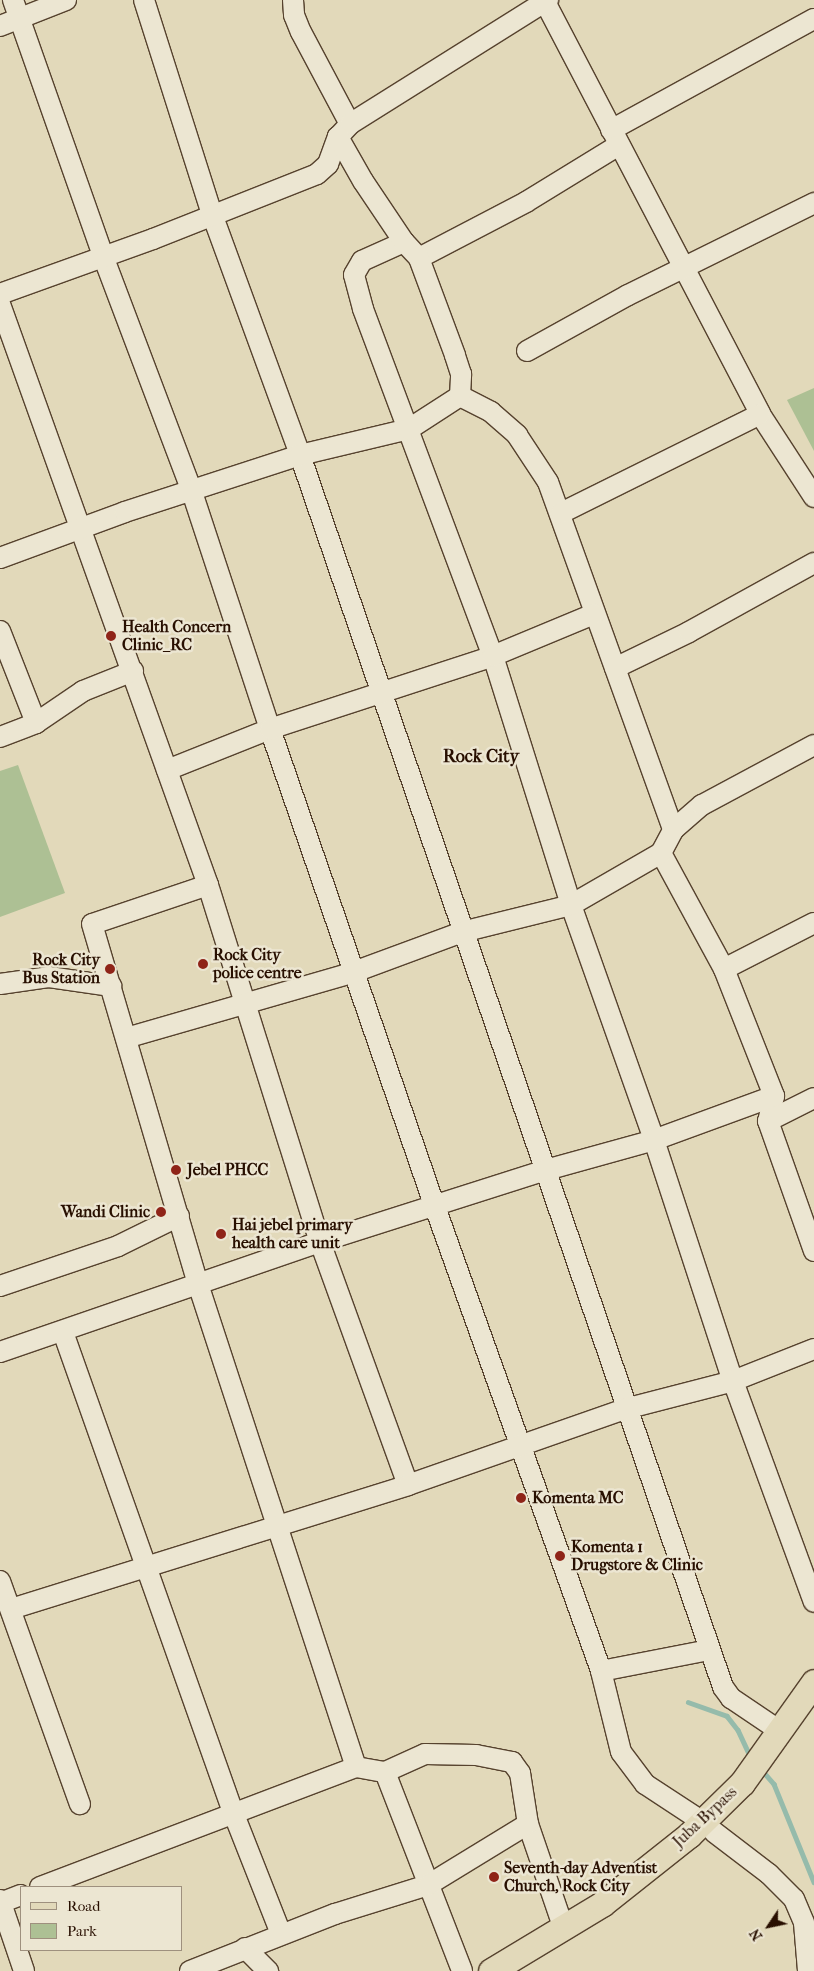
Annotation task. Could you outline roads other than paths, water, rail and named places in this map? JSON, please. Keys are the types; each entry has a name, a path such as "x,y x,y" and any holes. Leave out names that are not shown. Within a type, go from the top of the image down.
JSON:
{"main road":[{"name":"Juba Bypass","path":"526,1971 627,1906 708,1827 814,1682"},
{"name":"Juba Bypass","path":"492,1971 564,1929 602,1904 708,1827 762,1784 814,1712"}],"street":[{"path":"0,26 17,9 66,0"},
{"path":"144,0 212,214 300,455 462,932 546,1170 625,1409 722,1687 731,1698 780,1731"},
{"path":"292,0 301,32 344,130 404,242 419,258 461,374 460,396"},
{"path":"0,294 317,174 328,164 344,130 546,1 760,414 814,497"},
{"path":"17,9 103,256 192,492 270,729 435,1207 601,1671 621,1752 634,1772 659,1794 708,1827 769,1874 794,1899 804,1923 808,1971"},
{"path":"419,258 526,202 615,137 814,19"},
{"path":"527,351 684,267 814,203"},
{"path":"404,242 362,261 354,275 363,309 493,656 571,905 654,1140 733,1381 814,1602"},
{"path":"0,304 82,528 208,885 320,1242 408,1484"},
{"path":"0,558 82,528 300,455 409,429 460,396"},
{"path":"460,396 491,412 517,435 534,458 561,513 594,614 673,830"},
{"path":"561,513 760,414"},
{"path":"615,668 689,632 814,563"},
{"path":"167,770 270,729 493,656 594,614"},
{"path":"0,631 36,723"},
{"path":"0,737 36,723 84,691 132,672"},
{"path":"126,1038 354,972 462,932 571,905 661,853 673,830 702,805 814,746"},
{"path":"661,853 724,969 774,1096 768,1121 814,1251"},
{"path":"208,885 92,924 198,1284 356,1767"},
{"path":"724,969 814,923"},
{"path":"0,984 49,977 110,986"},
{"path":"0,1352 63,1332 320,1242 435,1207 546,1170 654,1140 774,1096"},
{"path":"768,1121 814,1098"},
{"path":"0,1286 118,1246 179,1216"},
{"path":"63,1332 233,1812 281,1934"},
{"path":"11,1609 145,1565 408,1484 625,1409 733,1381 814,1349"},
{"path":"0,1581 80,1804"},
{"path":"601,1671 709,1650"},
{"path":"43,1886 233,1812 356,1767 386,1772 425,1754 476,1755 512,1762 520,1773 528,1824 564,1929"},
{"path":"386,1772 462,1971"},
{"path":"190,1971 281,1934 428,1885 528,1824"},
{"path":"20,1895 0,1902 24,1971"},
{"path":"245,1948 268,1971"}],"waterway":[{"path":"688,1702 727,1716 738,1730 751,1758"},
{"path":"761,1769 774,1784 814,1882"}],"place":[{"name":"Health Concern Clinic_RC","path":"111,636"},
{"name":"Rock City police centre","path":"203,964"},
{"name":"Rock City Bus Station","path":"110,969"},
{"name":"Jebel PHCC","path":"176,1170"},
{"name":"Wandi Clinic","path":"161,1212"},
{"name":"Hai jebel primary health care unit","path":"221,1234"},
{"name":"Komenta MC","path":"521,1498"},
{"name":"Komenta 1 Drugstore & Clinic","path":"560,1556"},
{"name":"Seventh-day Adventist Church, Rock City","path":"494,1877"}],"district":[{"name":"Rock City","path":"481,757"}]}
